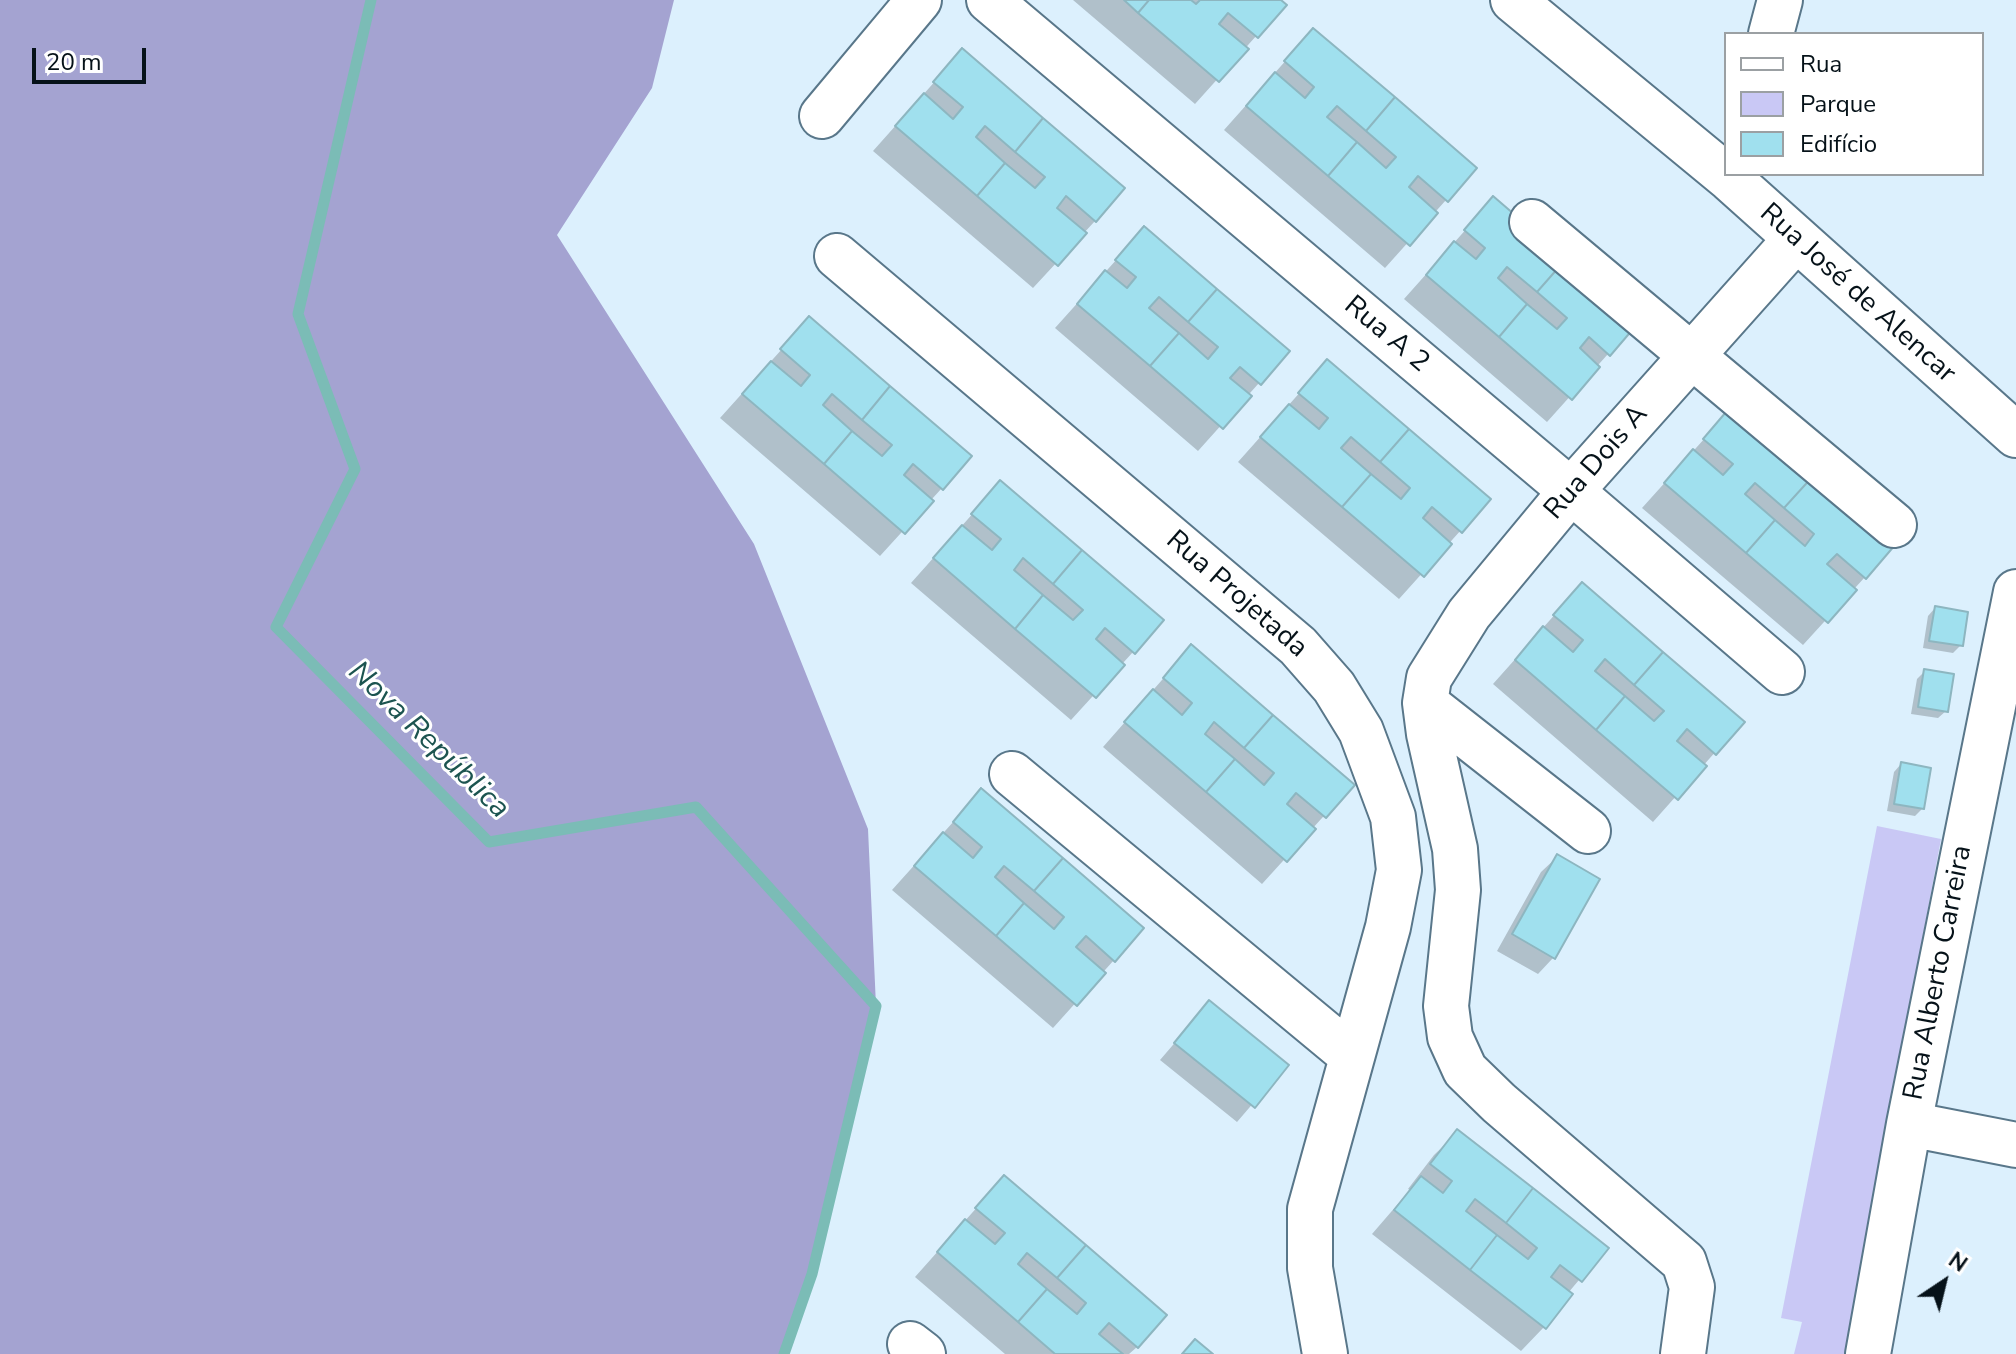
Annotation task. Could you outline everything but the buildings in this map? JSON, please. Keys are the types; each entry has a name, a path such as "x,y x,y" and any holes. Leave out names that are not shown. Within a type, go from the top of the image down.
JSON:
{"street":[{"path":"822,116 919,0"},
{"name":"Rua A 2","path":"989,0 1782,672"},
{"name":"Rua José de Alencar","path":"1513,0 1724,170"},
{"path":"1772,32 1780,0"},
{"name":"Rua José de Alencar","path":"1731,176 1795,240 2016,435"},
{"path":"1532,222 1894,525"},
{"name":"Rua Dois A","path":"1425,703 1429,678 1469,614 1571,491 1795,240"},
{"name":"Rua Projetada","path":"837,256 1298,646 1334,687 1361,731 1393,817 1399,870 1388,927 1310,1209 1310,1268 1325,1354"},
{"name":"Rua Alberto Carreira","path":"1868,1354 1909,1124 2016,592"},
{"path":"1425,703 1588,831"},
{"path":"1425,703 1456,863 1458,890 1446,1006 1450,1037 1465,1070 1499,1103 1684,1262 1692,1287 1683,1354"},
{"path":"1012,774 1351,1055"},
{"path":"1909,1124 2016,1145"}],"green space":[{"path":"1877,826 1941,839 1845,1354 1794,1354 1802,1322 1781,1318"}],"shaded area":[{"path":"0,0 674,0 652,88 557,235 754,544 868,829 876,1006 812,1274 784,1354 0,1354"}],"waterway":[{"name":"Nova República","path":"371,0 298,314 355,469 276,627 489,842 696,807 876,1006 812,1274 784,1354"}]}
